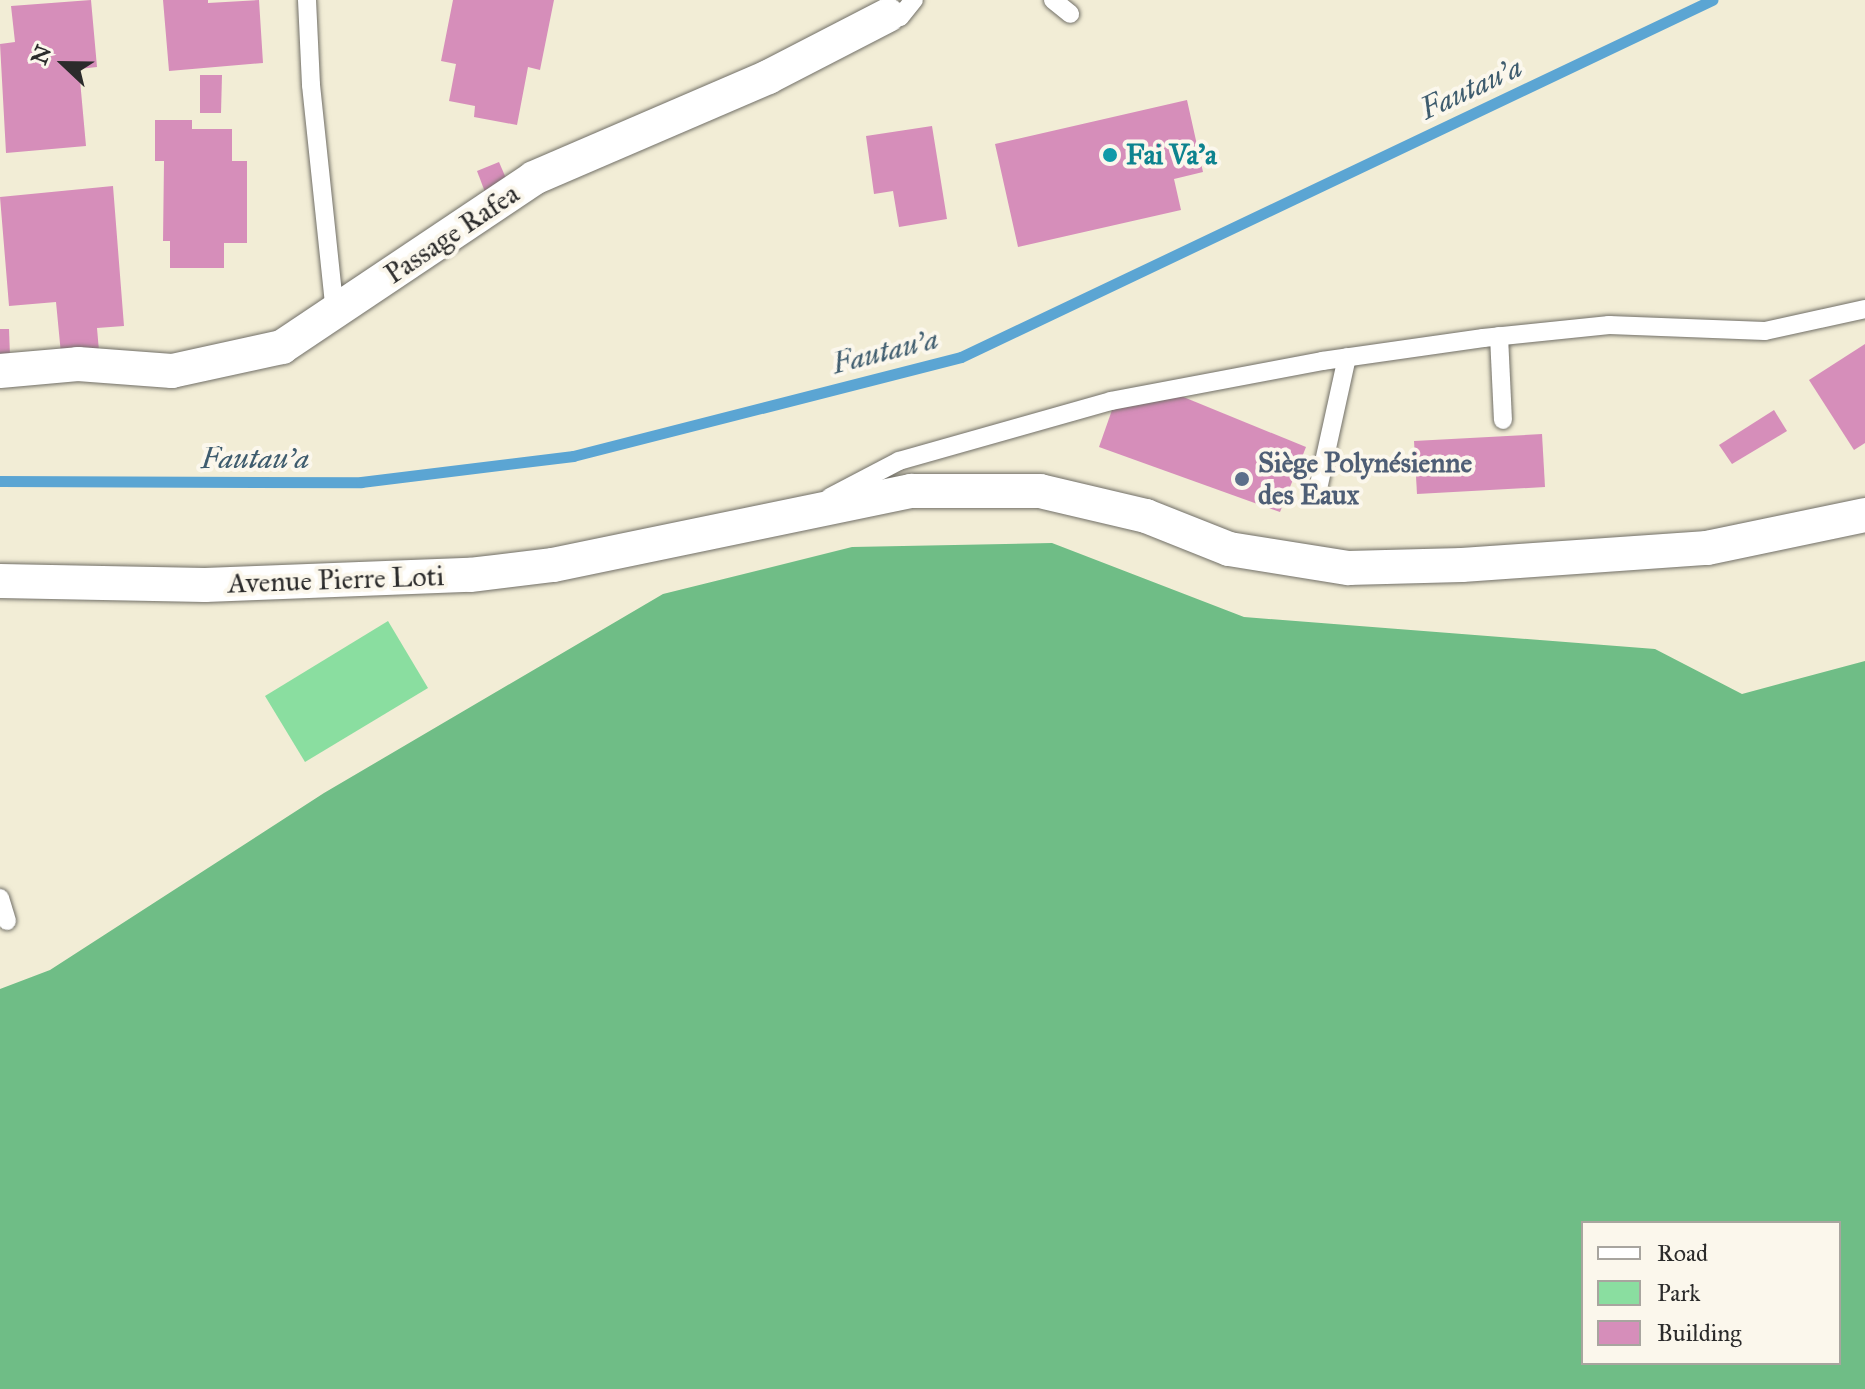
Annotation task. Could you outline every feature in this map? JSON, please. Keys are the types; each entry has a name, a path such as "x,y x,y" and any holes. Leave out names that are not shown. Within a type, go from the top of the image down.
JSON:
{"street":[{"name":"Passage Rafea","path":"0,371 78,364 172,371 282,347 534,178 768,77 901,8"},
{"name":"Avenue Pierre Loti","path":"0,581 205,585 470,575 553,565 911,491 1040,491 1146,516 1229,549 1348,568 1462,565 1707,548 1865,515"}],"lane":[{"path":"307,0 311,85 335,313"},
{"path":"1053,0 1070,14"},
{"path":"799,513 899,461 1111,401 1347,357 1499,336 1609,325 1765,331 1865,309"},
{"path":"1499,336 1503,420"},
{"path":"1318,489 1347,357"},
{"path":"0,898 7,921"}],"green space":[{"path":"1052,543 1244,617 1655,649 1742,694 1865,661 1865,1389 0,1389 0,989 50,970 324,793 663,594 852,547"},
{"path":"388,621 428,688 305,762 265,696"}],"building":[{"path":"91,0 97,67 79,69 86,146 6,153 0,44 15,42 11,6"},
{"path":"163,0 208,0 208,3 259,0 263,63 169,71"},
{"path":"453,0 554,0 540,70 528,67 517,125 474,117 475,106 449,101 456,64 441,61"},
{"path":"200,75 222,75 221,113 200,113"},
{"name":"Fai Va'a","path":"1187,100 1203,172 1174,179 1181,210 1018,247 995,144"},
{"path":"155,120 192,120 192,129 232,129 232,161 247,161 247,243 224,243 224,268 170,268 170,241 163,241 164,161 155,161"},
{"path":"932,126 947,219 899,227 893,191 874,194 866,136"},
{"path":"499,162 508,183 485,192 477,171"},
{"path":"113,186 124,326 97,328 99,351 61,354 56,302 9,306 0,197"},
{"path":"0,329 9,329 10,357 0,357"},
{"path":"1865,344 1865,443 1854,450 1809,380"},
{"name":"Siège Polynésienne des Eaux","path":"1181,396 1306,447 1280,512 1099,447 1112,410"},
{"path":"1774,410 1787,431 1732,464 1719,445"},
{"name":"Siège Polynésienne des Eaux","path":"1542,434 1545,487 1417,494 1414,441"}],"waterway":[{"name":"Fautau’a","path":"0,481 361,482 573,456 961,357 1712,0"}],"place":[{"name":"Fai Va'a","path":"1110,155"},
{"name":"Siège Polynésienne des Eaux","path":"1242,479"}]}
